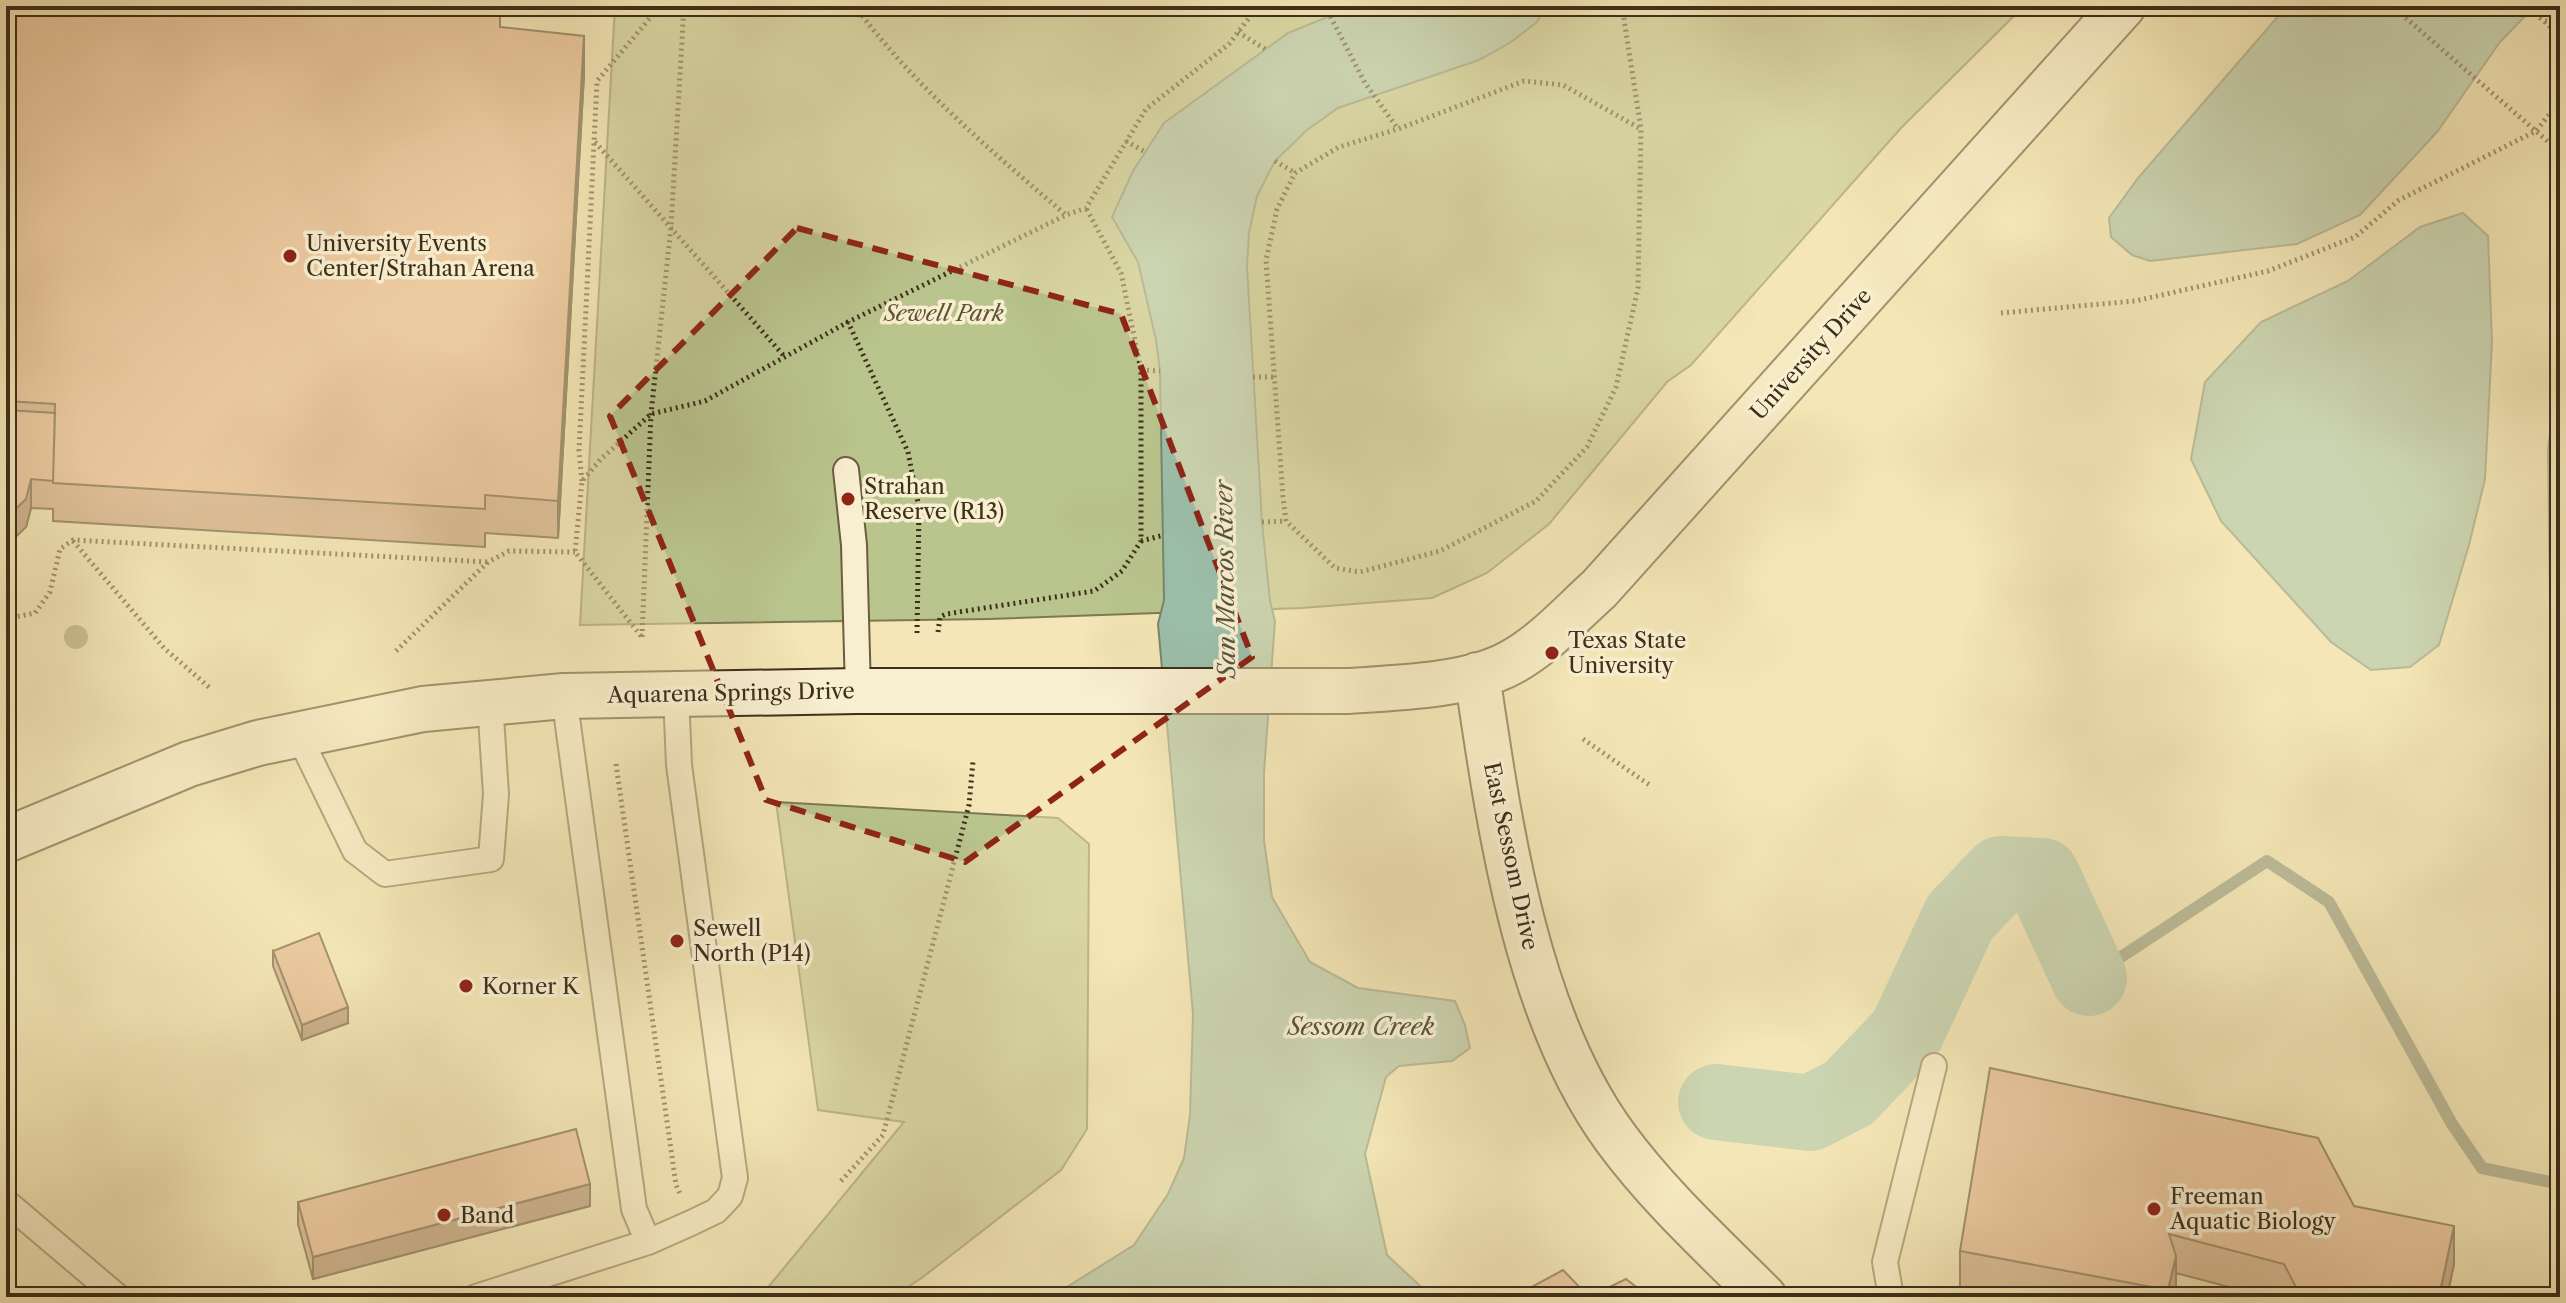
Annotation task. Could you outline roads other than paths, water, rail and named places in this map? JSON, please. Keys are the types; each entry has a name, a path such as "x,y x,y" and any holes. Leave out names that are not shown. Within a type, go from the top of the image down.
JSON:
{"main road":[{"name":"University Drive","path":"1477,675 1508,664 1538,644 1599,589 2123,6"},
{"name":"Aquarena Springs Drive","path":"6,840 189,764 258,743 423,709 564,696 858,691 1348,691 1408,687 1477,675"},
{"name":"East Sessom Drive","path":"1477,675 1491,770 1518,908 1558,1029 1585,1088 1615,1136 1663,1194 1764,1297"}],"lane":[{"path":"846,470 854,545 858,691"},
{"path":"476,1297 648,1242 716,1211 730,1196 735,1178 679,765 676,694"},
{"path":"564,696 634,1209 648,1242"},
{"path":"298,734 355,851 385,874 491,859 496,794 490,702"},
{"path":"1891,1297 1885,1262 1934,1066"},
{"path":"6,1202 118,1297"}],"water":[{"name":"San Marcos River","path":"1355,6 1547,6 1537,22 1511,42 1479,60 1338,108 1307,130 1275,161 1257,196 1249,233 1247,267 1262,522 1275,621 1264,772 1264,840 1272,897 1310,962 1358,988 1455,1001 1465,1025 1470,1048 1452,1061 1399,1066 1386,1077 1365,1154 1387,1255 1432,1297 1051,1297 1134,1245 1168,1194 1184,1158 1190,1115 1193,1014 1158,624 1164,600 1160,371 1138,262 1112,217 1133,171 1164,123 1288,33"},
{"path":"2287,6 2535,6 2500,42 2437,132 2360,215 2297,244 2150,261 2132,255 2111,237 2109,218 2138,178"},
{"path":"2463,213 2488,236 2492,342 2485,479 2439,645 2410,667 2371,670 2331,642 2221,521 2191,459 2205,382 2261,322 2348,281 2420,227"},
{"path":"2560,354 2560,636 2550,603 2548,449"}],"waterway":[{"path":"2089,978 2267,861 2329,902 2452,1124 2482,1168 2560,1184"},
{"name":"Sessom Creek","path":"1716,1102 1810,1113 1849,1093 1906,1033 1960,917 2001,874 2042,876 2089,978"}],"place":[{"name":"University Events Center/Strahan Arena","path":"290,256"},
{"name":"Strahan Reserve (R13)","path":"848,499"},
{"name":"Texas State University","path":"1552,653"},
{"name":"Sewell North (P14)","path":"677,941"},
{"name":"Korner K","path":"466,986"},
{"name":"Freeman Aquatic Biology","path":"2154,1209"},
{"name":"Band","path":"444,1215"}],"park label":[{"name":"Sewell Park","path":"944,313"}]}
